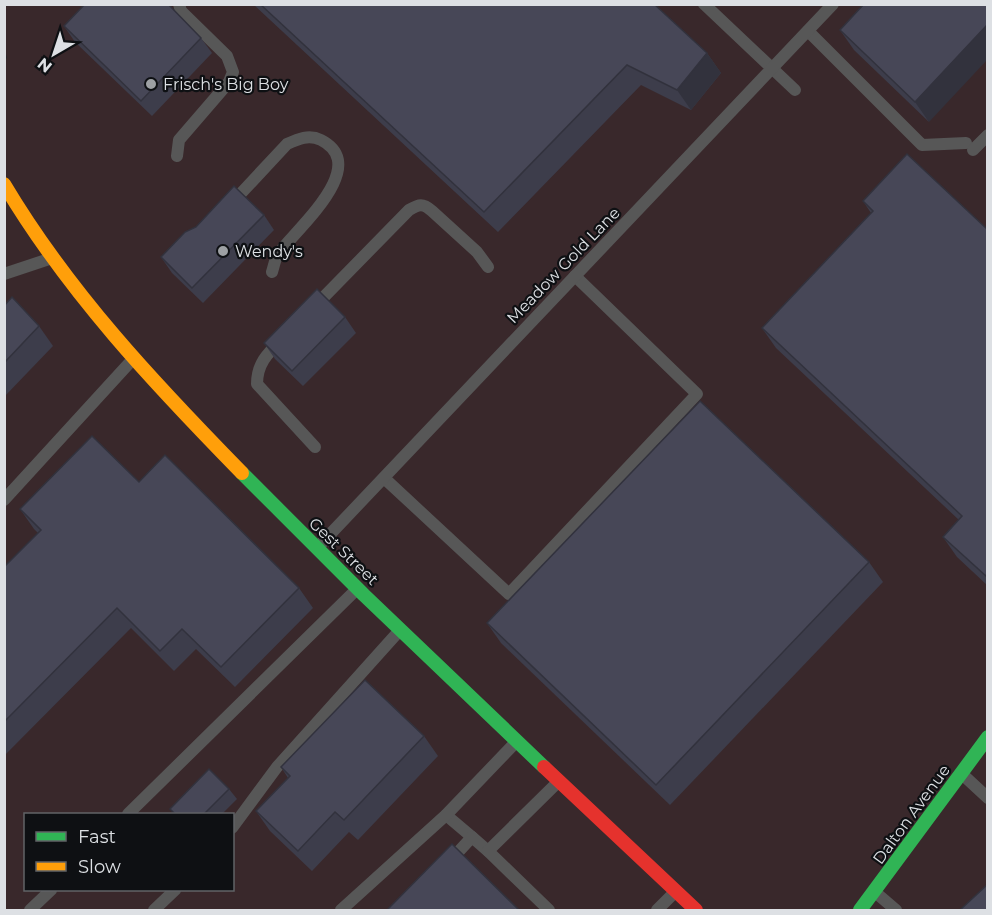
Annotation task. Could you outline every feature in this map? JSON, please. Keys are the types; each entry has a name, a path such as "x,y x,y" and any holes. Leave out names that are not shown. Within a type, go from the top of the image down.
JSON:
{"street":[{"name":"Gest Street","path":"5,188 52,257 133,359 317,548 696,910"},
{"name":"Dalton Avenue","path":"860,910 871,900 987,736"}],"lane":[{"path":"177,156 179,140 229,82 233,72 227,56 181,11 179,4"},
{"path":"704,4 795,90"},
{"name":"Meadow Gold Lane","path":"317,548 833,4"},
{"path":"808,31 922,145 970,146 987,135"},
{"path":"224,212 287,144 314,136 326,142 337,153 340,165 318,210 277,256 272,272"},
{"path":"303,318 409,210 418,204 425,205 432,211 477,252 488,267"},
{"path":"4,274 52,257"},
{"path":"384,478 509,594 696,394 575,276"},
{"path":"286,335 262,360 257,372 257,384 315,447"},
{"path":"4,500 133,359"},
{"path":"129,813 358,588"},
{"path":"234,825 277,767 402,628"},
{"path":"341,910 446,815 518,741"},
{"path":"961,773 987,798"},
{"path":"488,851 560,780"},
{"path":"446,815 488,851 549,910"},
{"path":"442,869 472,837"},
{"path":"30,910 50,891"},
{"path":"154,910 174,891"},
{"path":"657,910 676,891"},
{"path":"871,900 896,910"}],"shaded area":[{"path":"5,4 987,5 987,910 5,910 4,61 7,58"}],"building":[{"name":"Frisch's Big Boy","path":"85,4 168,4 201,38 141,101 64,26"},
{"path":"260,4 654,4 707,53 677,90 627,65 484,212"},
{"path":"864,4 987,4 987,25 915,102 840,30"},
{"path":"907,154 987,229 986,576 943,537 962,516 762,328 873,211 863,201"},
{"path":"234,186 264,215 192,288 161,257 185,232 196,227"},
{"path":"317,289 345,317 292,371 264,343"},
{"path":"12,297 39,326 4,363 4,306"},
{"path":"700,401 869,562 656,785 487,623"},
{"path":"92,436 139,482 165,455 299,588 221,667 182,629 160,651 117,608 4,722 4,567 41,530 20,509"},
{"path":"365,680 424,736 344,820 335,812 298,851 256,811 290,776 281,767"},
{"path":"209,769 229,789 205,813 174,813 170,809"},
{"path":"452,844 519,910 387,910"},
{"path":"987,885 987,910 960,910"}],"traffic: fast":[{"path":"242,473 364,595 544,767"},
{"path":"860,910 988,737"}],"traffic: slow":[{"path":"4,184 56,262 114,336 242,473"}],"traffic: jam":[{"path":"544,767 696,910"}],"place":[{"name":"Frisch's Big Boy","path":"151,84"},
{"name":"Wendy's","path":"223,251"}]}
